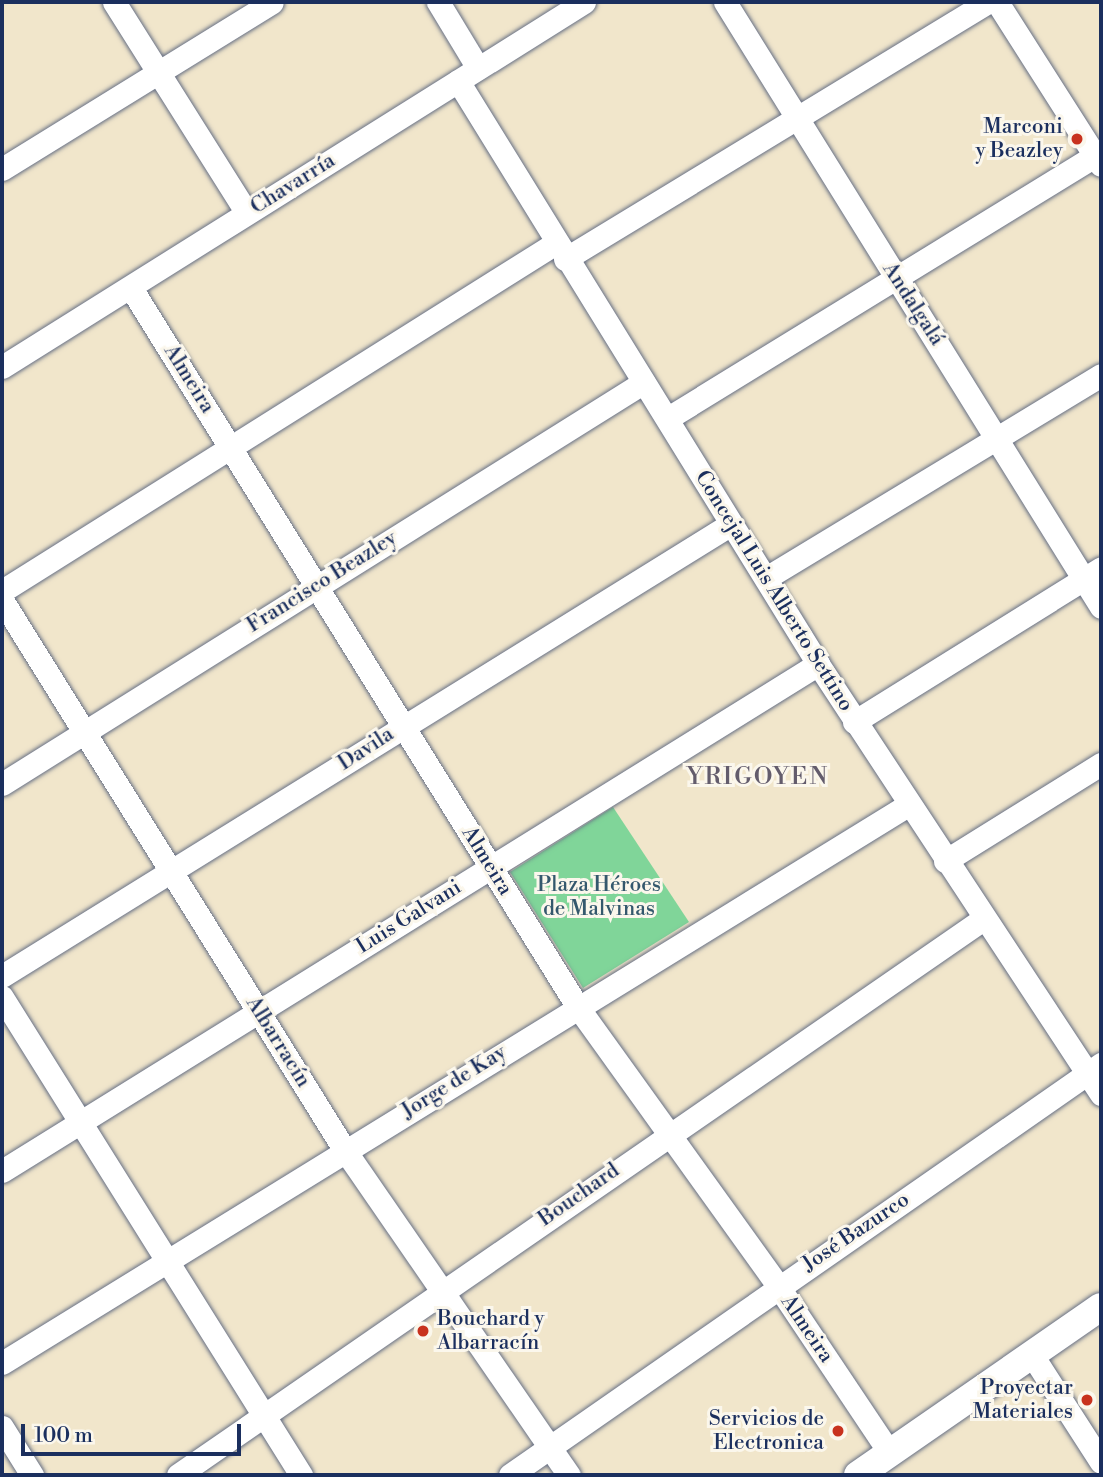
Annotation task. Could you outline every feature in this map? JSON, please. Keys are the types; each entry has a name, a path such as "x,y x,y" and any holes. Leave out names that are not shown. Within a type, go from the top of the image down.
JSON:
{"main road":[{"path":"858,1475 1101,1307"}],"street":[{"path":"114,2 246,212"},
{"path":"2,169 272,2"},
{"path":"438,2 478,68"},
{"name":"Chavarría","path":"5,358 131,288 246,212 584,2"},
{"name":"Andalgalá","path":"725,2 896,279 998,437 1092,573 1101,607"},
{"path":"2,591 231,445 561,251 798,118 988,2"},
{"path":"668,418 1099,158 997,2"},
{"name":"Concejal Luis Alberto Settino","path":"458,81 854,722 983,919 1094,1069 1101,1094"},
{"name":"Almeira","path":"131,288 231,445 577,1006 778,1286 890,1453"},
{"path":"766,578 1101,375"},
{"name":"Francisco Beazley","path":"2,784 644,382"},
{"name":"Davila","path":"2,976 731,524"},
{"path":"854,722 1092,573"},
{"name":"Albarracín","path":"2,600 344,1149 440,1293 569,1475"},
{"name":"Luis Galvani","path":"2,1171 818,664"},
{"path":"945,861 1101,764"},
{"name":"Jorge de Kay","path":"2,1363 344,1149 908,804"},
{"name":"Bouchard","path":"178,1475 669,1132 983,919"},
{"path":"2,997 301,1475"},
{"name":"José Bazurco","path":"510,1475 778,1286 1094,1069"},
{"path":"1032,1355 1101,1462"},
{"path":"2,1427 32,1475"}],"green space":[{"name":"Plaza Héroes de Malvinas","path":"613,807 689,922 583,988 510,872"}],"place":[{"name":"Marconi y Beazley","path":"1077,139"},
{"name":"Bouchard y Albarracín","path":"423,1331"},
{"name":"Proyectar Materiales","path":"1087,1400"},
{"name":"Servicios de Electronica","path":"838,1431"}],"district":[{"name":"YRIGOYEN","path":"758,778"}]}
